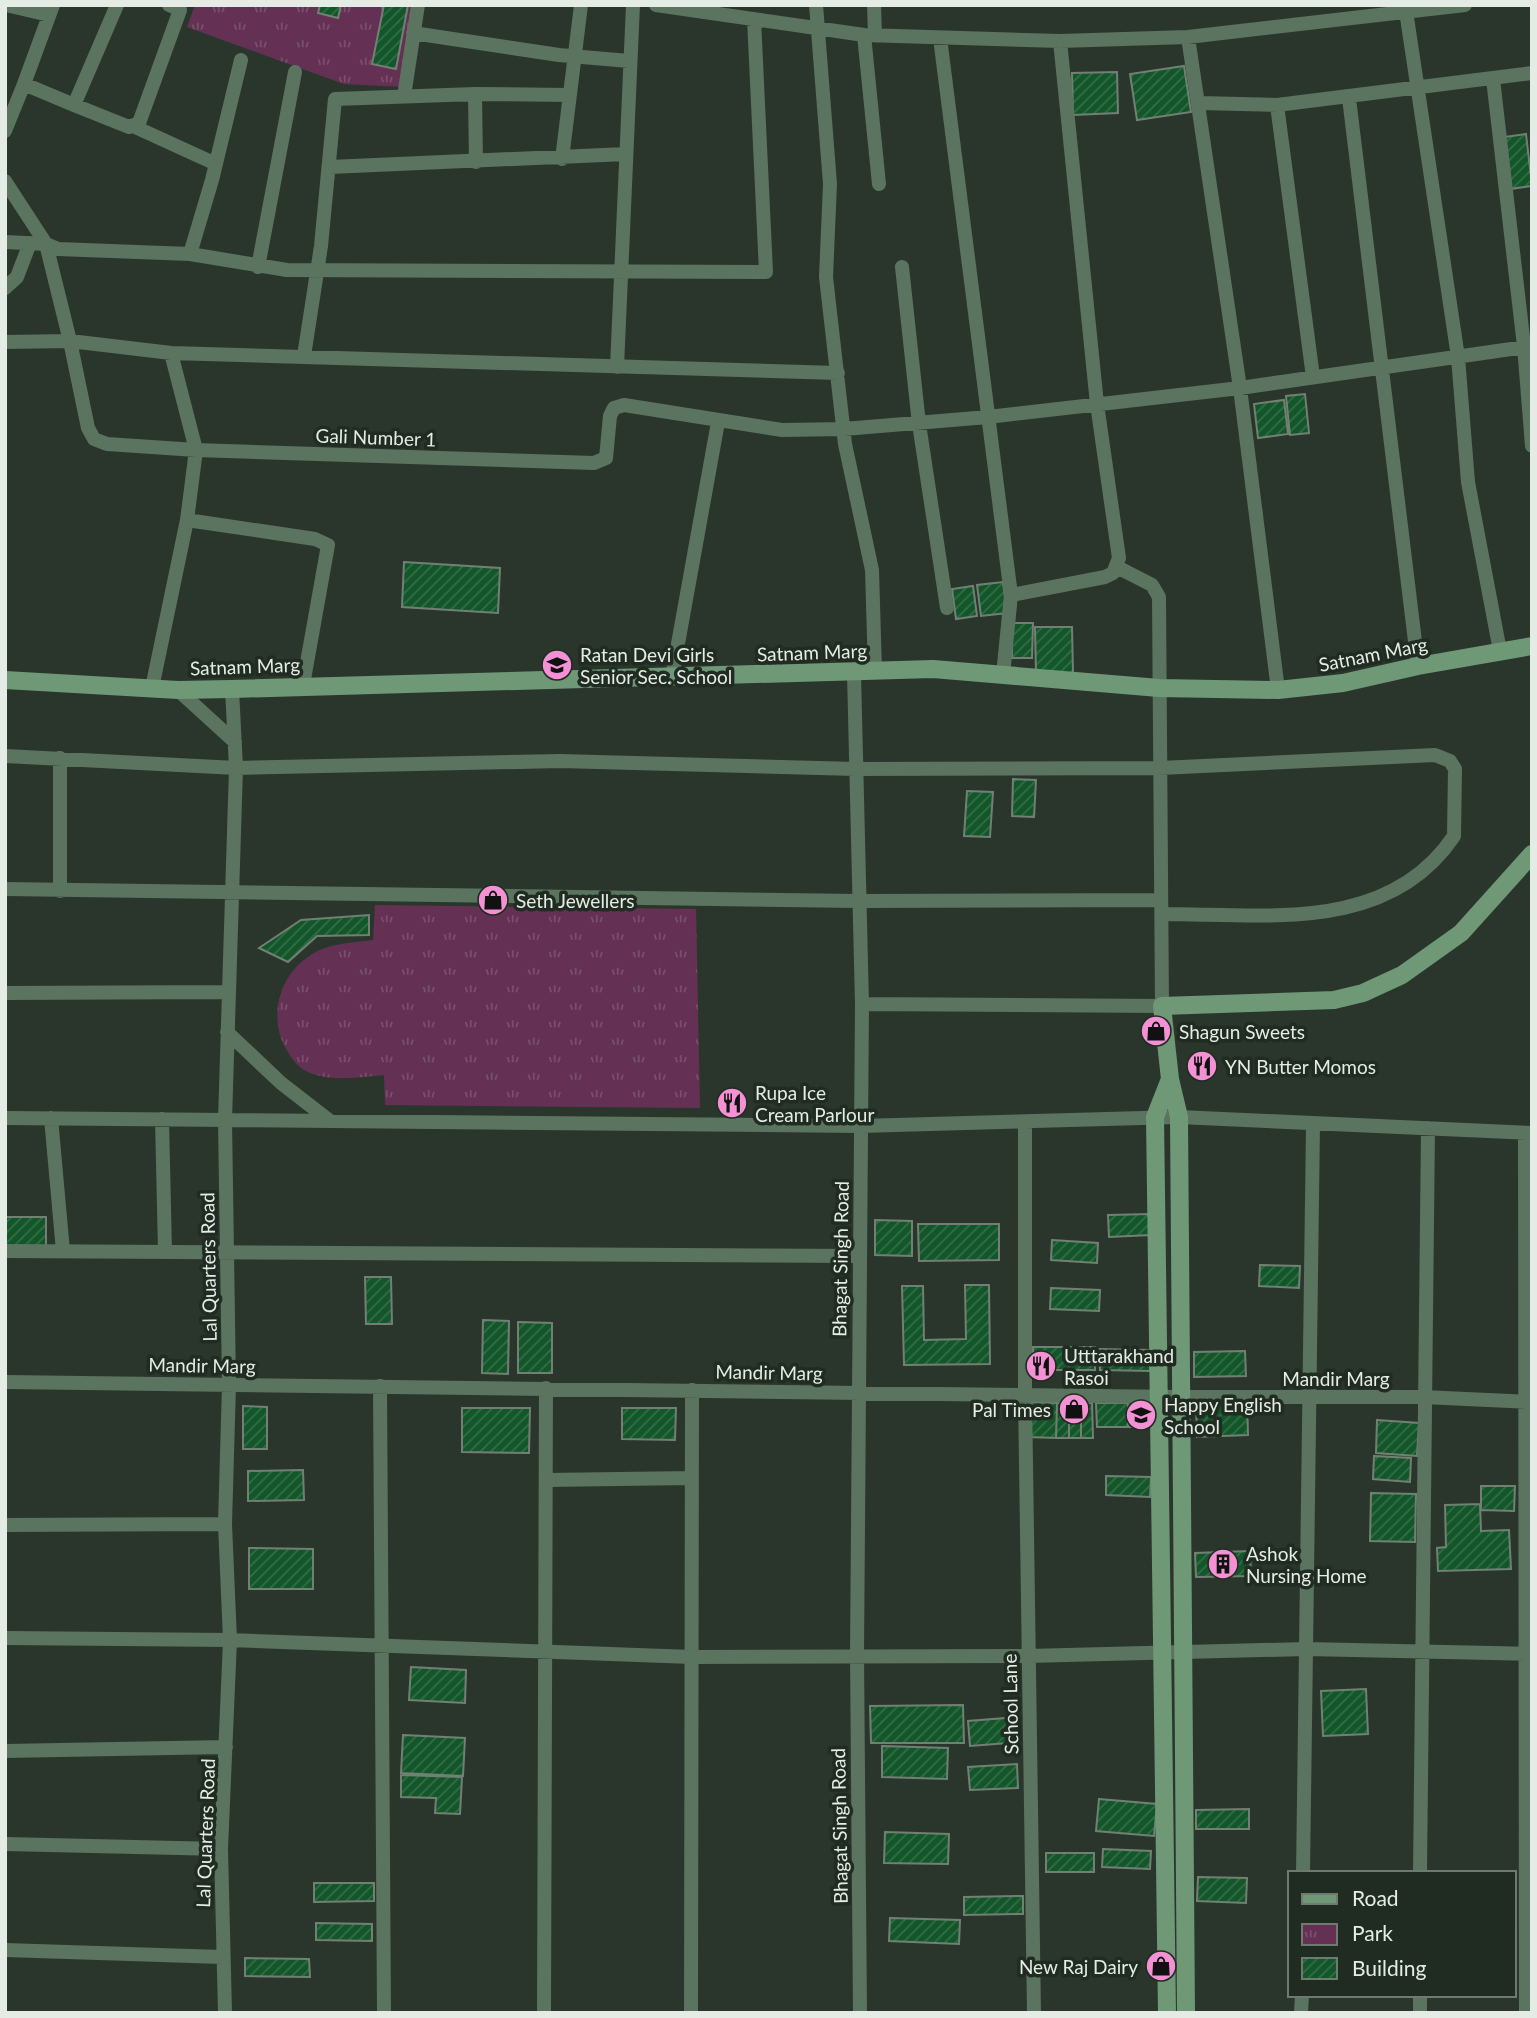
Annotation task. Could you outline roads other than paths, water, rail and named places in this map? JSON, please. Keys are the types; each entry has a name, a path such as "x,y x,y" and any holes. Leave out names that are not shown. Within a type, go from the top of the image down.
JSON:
{"street":[{"path":"5,131 51,10 6,5"},
{"path":"74,105 117,5"},
{"path":"404,96 418,5"},
{"path":"562,159 581,5"},
{"path":"617,366 632,5"},
{"path":"656,5 870,35 1060,41 1188,37 1354,11 1406,11 1465,5"},
{"path":"816,5 830,184 826,277 844,429 872,570 875,671"},
{"path":"874,5 870,35 879,184"},
{"path":"135,127 139,123 177,7"},
{"path":"1406,11 1458,357 1468,482 1500,651"},
{"path":"5,242 46,244 58,249 190,254 258,267 318,271 766,271 754,19"},
{"path":"414,33 575,57 629,61"},
{"path":"1188,37 1240,388 1278,691"},
{"path":"940,38 1012,595 1003,675"},
{"path":"1012,595 1105,576 1117,567 1119,558 1097,404 1060,41"},
{"path":"190,254 216,164 241,60"},
{"path":"258,267 295,72"},
{"path":"1199,103 1276,105 1349,98 1532,73"},
{"path":"1493,79 1528,346 1532,446"},
{"path":"24,83 135,127 216,164"},
{"path":"304,356 318,271 335,99 475,94 569,95"},
{"path":"475,94 476,162"},
{"path":"1349,98 1418,666"},
{"path":"1276,105 1313,377"},
{"path":"330,167 562,159 626,154"},
{"path":"5,181 46,244 70,341"},
{"path":"5,288 17,277 30,243"},
{"path":"902,267 919,424 947,608"},
{"path":"5,342 70,341 171,353 838,373"},
{"name":"Gali Number 1","path":"70,341 88,428 94,439 107,444 196,450 601,462 608,452 610,416 614,408 624,405 718,422"},
{"path":"672,677 718,422 782,430 919,424 1240,388 1528,346"},
{"path":"152,688 187,520 196,450 171,353"},
{"path":"187,520 315,539 328,545 303,685"},
{"path":"1117,567 1152,585 1159,597 1162,1006 1170,1079 1179,1117 1179,1398 1184,1651 1186,2013"},
{"name":"Satnam Marg","path":"5,680 178,690 933,669 1159,688 1278,691 1343,684 1418,666 1532,646"},
{"name":"Bhagat Singh Road","path":"854,673 862,1004 857,1654 860,2013"},
{"name":"Lal Quarters Road","path":"225,2013 221,1849 230,1640 225,1524 229,1385 225,1120 236,768 232,689"},
{"path":"178,690 235,742"},
{"path":"5,756 236,768 560,761 856,769 1160,768 1435,755 1450,761 1455,769 1456,811 1454,836 1447,847 1424,868 1372,903 1314,914 1162,907 859,901 5,889"},
{"path":"60,758 60,891"},
{"path":"862,1004 1162,1006 1334,1000 1363,993 1402,975 1461,933 1523,867 1532,853"},
{"path":"5,993 228,992"},
{"path":"227,1031 281,1083 330,1121"},
{"path":"1167,2013 1155,1117 1170,1079"},
{"path":"5,1118 861,1126 1179,1117 1528,1133 1529,1654 1526,2013"},
{"path":"51,1118 63,1251"},
{"path":"162,1119 165,1251"},
{"name":"School Lane","path":"1025,1122 1025,1395 1034,2013"},
{"path":"1303,1871 1313,1125"},
{"path":"1420,1871 1423,1397 1428,1128"},
{"path":"5,1251 859,1256"},
{"name":"Mandir Marg","path":"5,1382 1179,1398 1423,1397 1529,1402"},
{"path":"380,1386 384,2013"},
{"path":"544,2013 546,1388"},
{"path":"691,2013 692,1390"},
{"path":"546,1480 692,1478"},
{"path":"5,1525 225,1524"},
{"path":"5,1639 230,1640 692,1657 857,1654 1028,1656 1306,1649 1529,1654"},
{"path":"5,1751 226,1747"},
{"path":"5,1844 221,1849"},
{"path":"5,1950 222,1957"}],"place":[{"name":"Ratan Devi Girls Senior Sec. School","path":"557,665"},
{"name":"Seth Jewellers","path":"493,900"},
{"name":"Shagun Sweets","path":"1156,1031"},
{"name":"YN Butter Momos","path":"1202,1066"},
{"name":"Rupa Ice Cream Parlour","path":"732,1103"},
{"name":"Utttarakhand Rasoi","path":"1041,1366"},
{"name":"Pal Times","path":"1074,1409"},
{"name":"Happy English School","path":"1141,1415"},
{"name":"Ashok Nursing Home","path":"1223,1564"},
{"name":"New Raj Dairy","path":"1161,1966"}]}
